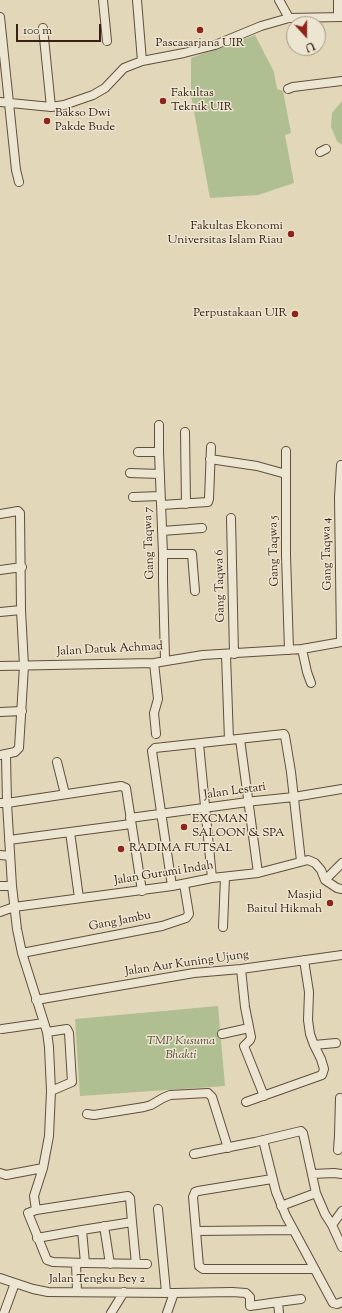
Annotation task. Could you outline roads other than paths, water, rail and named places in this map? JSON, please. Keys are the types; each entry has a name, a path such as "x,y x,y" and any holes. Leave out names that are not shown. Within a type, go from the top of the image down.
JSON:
{"street":[{"path":"103,0 108,41"},
{"path":"137,0 142,61"},
{"path":"279,0 288,16"},
{"path":"326,17 340,17 338,0"},
{"path":"0,17 16,170 19,182"},
{"path":"0,102 51,107 64,105 93,95 105,88 124,68 142,61 215,45 261,26 286,19"},
{"path":"43,28 51,107"},
{"path":"288,89 293,87 342,81"},
{"name":"Gang Taqwa 7","path":"159,425 165,660"},
{"path":"185,432 186,504"},
{"path":"133,497 186,504 207,503 209,501 211,447"},
{"name":"Gang Taqwa 5","path":"286,451 286,555 289,650"},
{"path":"138,452 159,452"},
{"path":"210,459 256,466 286,474"},
{"name":"Gang Taqwa 4","path":"341,465 339,497 342,642"},
{"path":"130,473 160,474"},
{"path":"0,514 18,511 20,513 22,567 21,610 24,666 19,748 16,751 3,755 4,803 9,840 14,907 22,953 47,1032 49,1047 51,1091 49,1136 43,1168 34,1196 36,1210"},
{"name":"Gang Taqwa 6","path":"229,740 231,518"},
{"path":"162,531 202,528"},
{"path":"163,554 192,554 195,591"},
{"path":"0,570 22,567"},
{"path":"0,612 21,610"},
{"name":"Jalan Datuk Achmad","path":"0,666 154,663 165,660 203,656 302,649 342,642"},
{"path":"302,649 306,672 311,683"},
{"path":"154,663 158,699 154,713 156,734"},
{"path":"0,712 22,711"},
{"path":"172,886 153,750 284,734 291,772 301,861"},
{"path":"240,739 258,872"},
{"path":"199,744 204,808 212,878"},
{"path":"57,762 65,794"},
{"path":"4,803 121,786 126,788 142,891"},
{"name":"Jalan Lestari","path":"9,840 70,832 161,814 294,797 342,789"},
{"path":"70,832 79,898"},
{"path":"0,855 10,856"},
{"name":"Jalan Gurami Indah","path":"0,912 14,907 142,891 212,878 258,872 310,860 321,870 325,880"},
{"path":"342,863 325,880 337,888 342,889"},
{"path":"223,927 225,877"},
{"name":"Gang Jambu","path":"22,953 162,926 186,918 189,914 184,884"},
{"path":"0,886 12,886"},
{"name":"Jalan Aur Kuning Ujung","path":"36,1000 194,973 241,969 342,955"},
{"path":"246,1102 322,1075 324,1070 323,1064 310,1034 308,1020 309,992 304,960"},
{"path":"241,969 245,1007 251,1039 244,1046 264,1096"},
{"path":"2,1029 44,1024"},
{"path":"222,1034 249,1028"},
{"path":"47,1032 67,1030 69,1033 72,1082 51,1091"},
{"path":"314,1045 336,1043"},
{"path":"87,1114 94,1115 144,1107 170,1096 208,1093 212,1097 228,1148"},
{"path":"338,1150 340,1135 340,1098"},
{"path":"194,1154 228,1148 301,1131 303,1133 316,1193 342,1247"},
{"path":"263,1140 272,1179 281,1206 333,1303 337,1304 342,1302"},
{"path":"0,1173 6,1175 43,1168"},
{"path":"312,1174 342,1174"},
{"path":"272,1179 196,1192 193,1197 199,1266 202,1269 314,1269"},
{"path":"281,1206 316,1193"},
{"path":"136,1264 130,1198 127,1196 36,1210 28,1213 47,1260 53,1262 110,1264 136,1264 147,1264"},
{"path":"158,1209 170,1293 167,1313"},
{"path":"332,1225 342,1211"},
{"path":"37,1238 132,1222"},
{"path":"104,1226 110,1264"},
{"path":"77,1292 81,1263 82,1230"},
{"path":"196,1231 293,1230"},
{"name":"Jalan Tengku Bey 2","path":"0,1278 48,1292 232,1292 246,1294 250,1297 251,1309"},
{"path":"4,1313 15,1283"},
{"path":"111,1313 124,1292"},
{"path":"251,1309 278,1302 300,1299"},
{"path":"278,1302 279,1313"}],"place":[{"name":"Pascasarjana UIR","path":"200,30"},
{"name":"Fakultas Teknik UIR","path":"163,101"},
{"name":"Bakso Dwi Pakde Bude","path":"47,121"},
{"name":"Fakultas Ekonomi Universitas Islam Riau","path":"291,234"},
{"name":"Perpustakaan UIR","path":"295,314"},
{"name":"EXCMAN SALOON & SPA","path":"184,827"},
{"name":"RADIMA FUTSAL","path":"121,849"},
{"name":"Masjid Baitul Hikmah","path":"330,903"}],"park label":[{"name":"TMP Kusuma Bhakti","path":"181,1049"}]}
